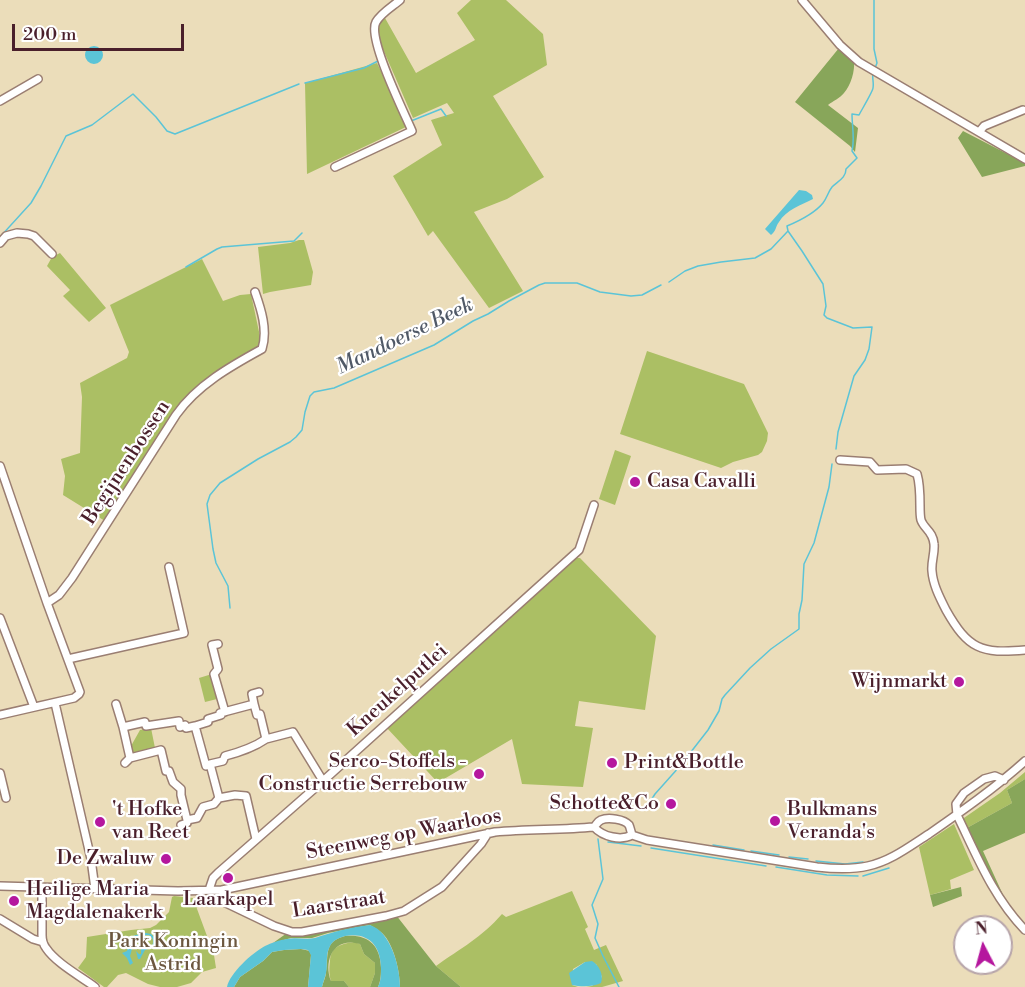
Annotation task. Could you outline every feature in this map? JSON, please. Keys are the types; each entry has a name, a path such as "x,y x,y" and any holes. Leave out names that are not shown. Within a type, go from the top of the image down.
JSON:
{"street":[{"path":"335,167 412,131 386,71 374,31 377,21 400,0"},
{"path":"802,0 840,45 859,62 1025,159"},
{"path":"0,101 38,79"},
{"path":"979,132 984,126 1023,110"},
{"path":"0,243 6,236 17,233 28,234 34,236 52,254"},
{"name":"Begijnenbossen","path":"47,603 59,595 72,578 184,404 215,377 262,349 265,332 255,292"},
{"path":"840,460 870,462 877,470 906,469 917,474 921,521 932,534 934,544 932,570 934,582 939,597 955,626 966,639 976,646 991,651 1025,650"},
{"path":"0,466 47,603 80,689 79,694 74,698 0,715"},
{"name":"Kneukelputlei","path":"209,890 213,878 579,550 594,505"},
{"path":"68,659 184,633 170,567"},
{"path":"0,618 33,708"},
{"path":"218,644 212,645 218,669 214,674 225,712"},
{"path":"259,692 252,694 266,739"},
{"path":"55,703 92,859 95,889"},
{"path":"116,704 123,727 128,760 160,747 166,771 169,771 172,782 181,789 184,823 196,818 203,807 214,804 219,798 235,795 246,796 256,839"},
{"path":"123,727 145,722 146,726 154,724 155,726 179,721 180,727 185,725 186,728 208,722 208,719 221,715 220,713 254,704"},
{"path":"158,725 160,735"},
{"path":"195,726 206,766 223,761 225,756 242,752 266,739 293,732 323,781"},
{"name":"Steenweg op Waarloos","path":"222,890 488,833 594,827 604,835 626,838 632,835 647,840 817,867 842,869 869,866 900,853 957,815 1025,762"},
{"path":"210,764 219,798"},
{"path":"0,773 6,798"},
{"path":"1004,780 995,776 984,779 964,793 956,804 957,815 992,887 1005,907 1025,930"},
{"name":"Steenweg op Waarloos","path":"594,827 604,819 620,820 630,826 632,835"},
{"name":"Laarstraat","path":"222,890 226,903 287,931 302,932 386,916 404,911 442,887 481,844 488,833"},
{"path":"0,886 222,890"},
{"path":"42,886 41,927 46,948 55,958 95,987"},
{"path":"0,919 33,939 43,942"}],"green space":[{"path":"471,0 506,0 543,34 547,65 493,96 544,177 507,199 474,212 523,291 489,308 433,231 428,236 393,176 442,145 431,120 454,113 447,103 413,118 379,40 379,23 385,18 416,73 475,40 457,13"},
{"path":"839,48 854,61 853,73 844,93 828,105 858,128 855,152 795,102"},
{"path":"377,63 408,126 307,174 305,83"},
{"path":"963,131 1025,163 1025,166 982,177 958,138"},
{"path":"304,240 313,272 311,285 263,294 258,247"},
{"path":"60,253 106,308 89,322 63,296 70,290 47,266 52,257"},
{"path":"202,259 223,301 251,294 262,346 214,377 169,420 105,521 63,495 65,476 61,459 80,453 82,397 80,383 127,358 129,352 110,305"},
{"path":"647,351 744,384 768,433 762,452 721,468 620,434"},
{"path":"615,450 631,456 615,505 599,499"},
{"path":"580,558 656,636 645,710 579,701 575,726 593,728 583,787 522,784 512,739 444,779 441,786 386,727 573,559"},
{"path":"212,674 218,697 205,702 199,678"},
{"path":"151,728 155,748 133,753 131,746 140,730"},
{"path":"1025,772 1025,779 1007,790 1012,803 965,829 961,820"},
{"path":"1025,779 1025,833 983,851 1004,897 1001,900 965,829 1012,803 1007,790"},
{"path":"954,824 974,870 950,880 951,889 930,895 919,847"},
{"path":"961,887 962,896 933,907 930,895"},
{"path":"572,891 588,927 585,929 594,950 606,945 623,981 602,987 586,987 592,986 602,977 596,964 585,962 573,969 572,985 578,987 461,987 436,966 478,936 502,914 506,917"},
{"name":"Park Koningin Astrid","path":"174,896 193,898 214,955 216,968 202,972 191,983 177,987 148,984 126,973 118,975 107,987 104,987 78,968 86,957 87,937 150,928 169,912"},
{"path":"396,915 436,966 461,987 400,987 399,974 390,944 382,933 370,925 312,938 291,938 273,943 287,933"},
{"path":"345,936 366,939 375,947 381,967 378,987 370,987 375,973 375,963 364,954 360,944 351,942 337,947 328,965 331,981 344,981 349,987 322,987 326,976 328,950 333,942"},
{"path":"354,942 360,944 364,954 375,963 375,973 370,987 349,987 344,981 331,981 329,967 332,952 341,945"},
{"path":"301,949 310,951 311,955 308,987 234,987 240,977 272,952"}],"water":[{"path":"94,46 100,49 103,55 100,61 94,64 88,61 85,55 88,49"},
{"path":"799,190 806,191 812,195 813,199 786,214 771,235 765,229"},
{"path":"370,925 384,935 389,942 396,960 400,987 378,987 381,969 376,947 367,939 353,935 338,938 330,946 322,987 308,987 311,955 308,950 301,949 272,952 240,977 234,987 227,987 232,976 242,964 267,945 290,938 315,938"},
{"path":"146,933 155,938 155,947 145,950 138,959 136,951 141,954 141,949 152,946 153,940 149,935 134,938 130,956 133,963 130,965 122,953 127,951 131,938"},
{"path":"592,961 600,970 601,983 587,986 572,985 569,973 585,962"}],"waterway":[{"path":"874,0 874,49 877,63 875,68"},
{"path":"305,83 364,68 378,61"},
{"path":"388,67 411,121 441,109 446,116"},
{"path":"836,449 838,432 854,376 865,360 872,327 853,328 824,315 826,306 823,284 787,226 806,217 819,207 832,187 843,177 846,169 857,158 852,151 852,114 859,115 871,93 873,73"},
{"path":"0,237 31,203 66,136 92,125 133,94 167,131 175,134 299,84"},
{"name":"Mandoerse Beek","path":"669,282 685,271 698,266 755,258 771,249 788,231"},
{"path":"186,267 222,247 294,241 302,233"},
{"name":"Mandoerse Beek","path":"230,608 228,586 216,563 213,549 207,504 210,495 220,483 296,437 302,430 310,396 314,392 334,388 434,345 473,321 545,283 577,283 600,292 631,296 642,295 661,285"},
{"path":"645,810 655,794 708,730 725,695 771,649 799,629 804,564 814,543 829,487 832,464"},
{"path":"598,839 603,879 592,905 598,924 595,938 619,987"},
{"path":"608,842 641,846"},
{"path":"713,845 744,850"},
{"path":"651,848 766,866"},
{"path":"751,851 779,855"},
{"path":"789,857 808,859"},
{"path":"816,861 845,864 863,862"},
{"path":"776,867 827,875 858,876"},
{"path":"863,876 889,868"}],"place":[{"name":"Casa Cavalli","path":"635,482"},
{"name":"Wijnmarkt","path":"959,682"},
{"name":"Print&Bottle","path":"612,763"},
{"name":"Serco-Stoffels - Constructie Serrebouw","path":"479,774"},
{"name":"Schotte&Co","path":"671,804"},
{"name":"Bulkmans Veranda's","path":"775,821"},
{"name":"'t Hofke van Reet","path":"100,822"},
{"name":"De Zwaluw","path":"166,859"},
{"name":"Laarkapel","path":"228,878"},
{"name":"Heilige Maria Magdalenakerk","path":"14,901"}]}
